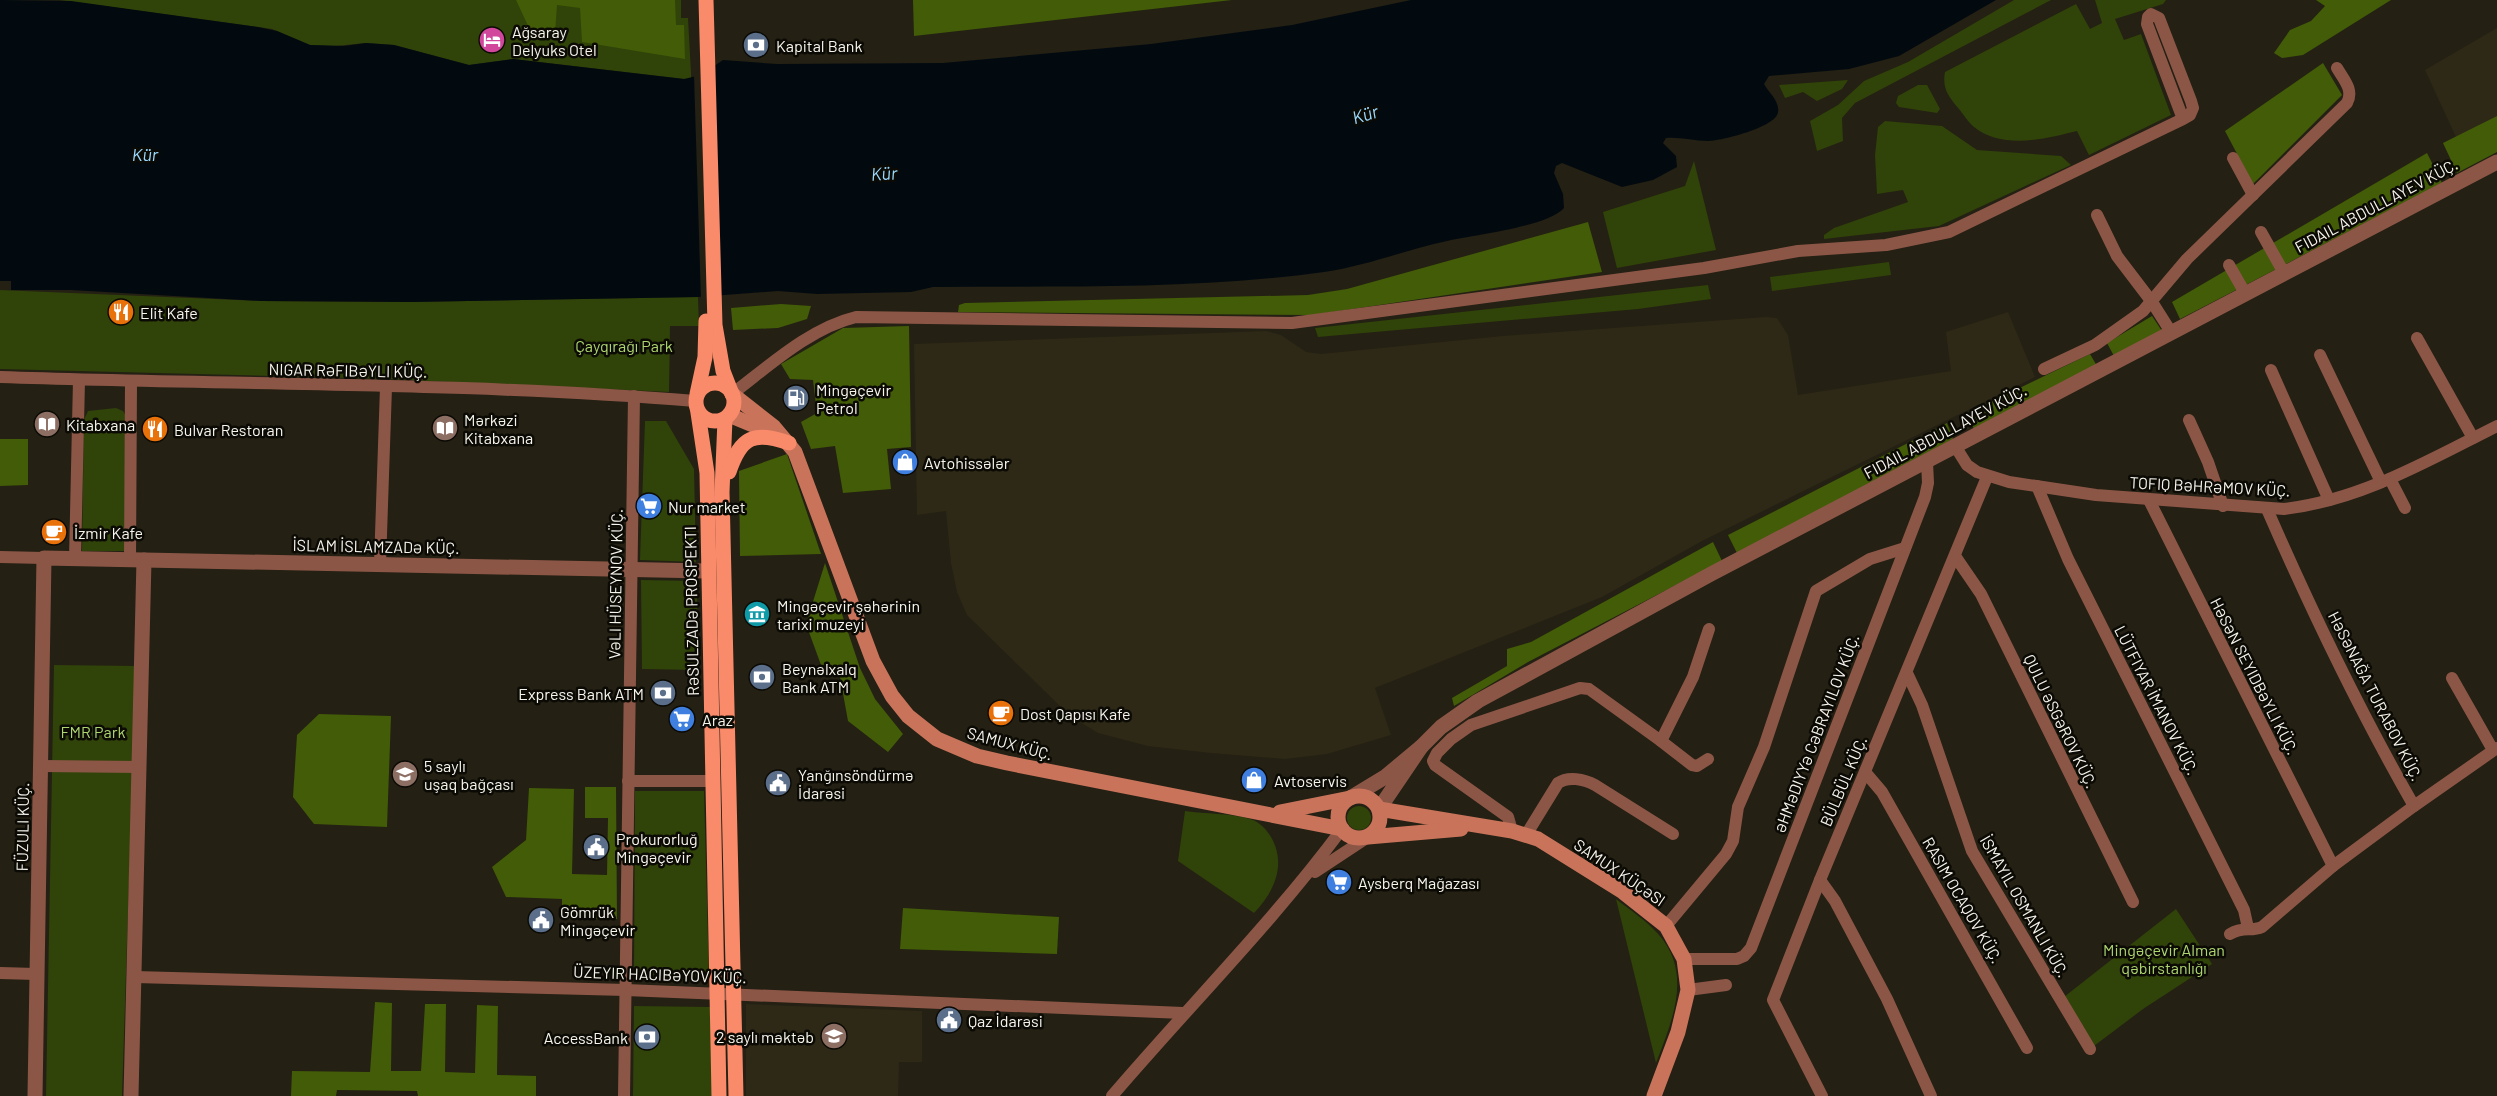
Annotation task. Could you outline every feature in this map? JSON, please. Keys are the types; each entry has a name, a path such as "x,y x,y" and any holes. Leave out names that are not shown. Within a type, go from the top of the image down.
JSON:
{"main road":[{"path":"696,0 702,22"},
{"path":"706,0 702,22 711,325 697,403 708,421 727,417 773,432 789,443"},
{"path":"711,325 734,405 727,417"},
{"path":"697,403 705,385 717,383 728,388 732,394"},
{"name":"SAMUX KÜÇ.","path":"732,394 762,416 789,443 801,462 873,661 892,696 919,726 957,748 997,761 1342,829"},
{"name":"RƏSULZADƏ PROSPEKTI","path":"697,403 707,473 707,571 719,1096"},
{"name":"RƏSULZADƏ PROSPEKTI","path":"727,417 722,492 736,1096"},
{"path":"722,492 732,462 743,443 763,437 789,443"},
{"path":"1352,797 1339,811 1342,829 1351,837 1485,827"},
{"path":"1268,813 1352,797 1365,797 1378,809 1485,827"},
{"path":"1368,837 1378,828 1378,809"},
{"name":"SAMUX KÜÇƏSI","path":"1485,827 1519,833 1546,844 1623,892 1666,926 1684,959 1688,990 1678,1032 1654,1096"}],"street":[{"path":"732,394 821,332 842,321 856,317 1292,323 1704,268 1798,251 1916,241 1948,232 2182,119 2192,112 2191,101 2159,18 2151,15 2148,16 2147,24 2182,119"},
{"path":"2044,369 2095,345 2152,302 2187,260 2347,104 2350,97 2349,89 2337,68"},
{"path":"2233,158 2253,195"},
{"name":"FIDAIL ABDULLAYEV KÜÇ.","path":"1421,747 1442,727 1478,701 1711,574 2497,162"},
{"path":"2097,215 2116,256 2152,302 2171,332"},
{"path":"2261,232 2284,273"},
{"path":"2229,265 2245,293"},
{"path":"2417,338 2473,438"},
{"path":"2320,355 2386,481 2405,508"},
{"path":"2271,370 2329,500"},
{"name":"NIGAR RƏFIBƏYLI KÜÇ.","path":"0,377 634,396 697,403"},
{"path":"75,559 79,380"},
{"path":"130,381 137,560 140,767 131,1096"},
{"path":"380,564 386,387"},
{"name":"VƏLI HÜSEYNOV KÜÇ.","path":"624,1096 634,396"},
{"path":"2189,420 2208,462 2223,506"},
{"name":"TOFIQ BƏHRƏMOV KÜÇ.","path":"1955,446 1967,465 1987,477 2037,486 2149,500 2266,509 2312,506 2386,481 2497,426"},
{"path":"1684,959 1737,959 1744,956 1751,948 1925,497 1928,483 1927,462"},
{"name":"BÜLBÜL KÜÇ.","path":"1822,1096 1773,1000 1820,880 1987,477"},
{"name":"LÜTFIYAR İMANOV KÜÇ.","path":"2037,486 2068,559 2244,910 2248,928"},
{"name":"HƏSƏN SEYIDBƏYLI KÜÇ.","path":"2149,500 2333,866"},
{"name":"HƏSƏNAĞA TURABOV KÜÇ.","path":"2266,509 2297,578 2388,761 2414,806 2495,749"},
{"path":"1666,926 1726,854 1733,841 1738,807 1764,747 1816,591 1870,559 1905,548"},
{"name":"QULU ƏSGƏROV KÜÇ.","path":"1955,556 1981,594 2133,903"},
{"path":"0,557 44,558"},
{"name":"İSLAM İSLAMZADƏ KÜÇ.","path":"44,558 707,571"},
{"name":"FÜZULI KÜÇ.","path":"35,1096 44,558"},
{"path":"1661,741 1693,677 1709,629"},
{"path":"1906,673 1922,705 1950,780 1972,851 2090,1049"},
{"path":"2452,678 2495,749"},
{"path":"1673,834 1586,780 1570,779 1558,783 1519,833 1508,817 1435,765 1433,761 1437,753 1471,725 1580,688 1589,689 1692,765 1696,766 1708,759"},
{"path":"1352,797 1385,777 1421,747"},
{"path":"1378,809 1421,747"},
{"path":"41,766 140,767"},
{"name":"RASIM OCAQOV KÜÇ.","path":"1865,772 1882,792 2027,1048"},
{"path":"628,780 712,781"},
{"path":"2230,934 2248,928 2262,927 2333,866 2414,806"},
{"path":"1112,1096 1183,1013 1303,882 1342,829"},
{"path":"1303,882 1368,837"},
{"path":"1820,880 1830,892 1887,999 1931,1096"},
{"path":"0,973 36,974"},
{"path":"135,977 733,993 1183,1013"},
{"path":"1688,990 1726,985"}],"shaded area":[{"path":"2497,28 2497,116 2456,137 2425,70"},
{"path":"2008,312 2035,377 1702,541 1602,597 1375,688 1391,735 1327,754 1285,759 1211,753 1148,746 1098,733 1070,716 967,615 957,592 951,563 946,511 917,515 914,344 1266,331 1281,335 1306,352 1321,354 1503,336 1766,317 1777,318 1788,335 1798,395 1951,371 1946,332"},
{"name":"2 saylı məktəb","path":"746,1004 922,1011 922,1062 899,1062 898,1096 746,1096"}],"green space":[{"name":"Ağsaray Delyuks Otel","path":"60,0 681,0 681,18 688,18 691,79 513,59 469,65 394,45 366,43 335,46 310,45 272,29"},
{"path":"516,0 675,0 676,25 684,25 685,59 582,42 580,8 557,5 555,34 530,30"},
{"path":"913,0 1232,0 914,36"},
{"path":"2014,0 2051,0 1855,103 1842,118 1843,141 1817,151 1810,121 1838,105 1864,81 1908,62"},
{"path":"2095,0 2166,0 2163,4 2115,19 2124,40 2141,34 2171,115 2089,155 2077,131 2024,141 1997,138 1985,134 1972,125 1947,92 1944,83 1945,72 2076,4 2090,29 2102,23"},
{"path":"2316,0 2391,0 2303,55 2282,58 2274,53 2290,30 2311,21 2325,6"},
{"path":"2323,63 2342,95 2253,184 2225,131"},
{"path":"1848,80 1842,89 1817,101 1803,92 1785,98 1779,85"},
{"path":"1918,85 1927,85 1940,109 1937,113 1899,107 1896,103 1898,96"},
{"path":"2497,116 2497,152 2457,173 2443,143"},
{"path":"1885,121 1942,126 1977,150 2061,156 2071,165 1939,226 1824,239 1824,235 1834,228 1908,202 1903,190 1877,194 1875,155 1878,127"},
{"path":"2427,153 2442,183 2180,319 2172,302"},
{"path":"1694,161 1716,250 1617,268 1603,212 1685,186"},
{"path":"1588,222 1602,272 1312,315 958,312 959,305 965,303 1308,295 1347,289"},
{"path":"1889,262 1891,275 1772,291 1770,277"},
{"path":"1708,285 1711,299 1638,309 1318,337 1315,328"},
{"name":"Çayqırağı Park","path":"0,290 261,301 411,302 698,297 699,326 670,326 669,392 387,379 0,369"},
{"path":"781,304 811,306 807,319 778,328 733,330 731,308"},
{"path":"2152,316 2162,331 2114,356 2107,343"},
{"path":"909,326 911,447 887,449 891,489 843,493 835,446 811,449 801,422 817,413 813,380 790,379 781,364 843,328"},
{"path":"2090,354 2097,366 1974,429 1966,414"},
{"path":"116,408 123,411 127,418 126,551 82,551 84,420 88,411"},
{"path":"645,421 666,421 694,469 696,562 640,560"},
{"path":"1947,423 1953,439 1737,553 1728,535"},
{"path":"0,439 28,439 28,485 0,486"},
{"path":"787,454 821,554 740,556 739,471"},
{"path":"1713,542 1722,561 1528,662 1454,706 1452,698 1507,666 1507,649 1531,642"},
{"path":"825,563 860,668 875,699 903,734 888,752 848,721 838,666 821,665 806,624"},
{"path":"641,580 697,581 698,670 642,669"},
{"name":"FMR Park","path":"54,665 136,666 122,1096 46,1096"},
{"path":"319,714 391,716 387,827 314,824 293,797 297,735"},
{"path":"585,787 616,787 617,919 562,919 562,899 506,897 492,867 526,840 529,788 574,789 572,874 607,875 608,818 585,818"},
{"path":"635,791 704,791 709,977 634,975"},
{"path":"1359,806 1367,810 1371,818 1367,826 1359,830 1351,826 1347,818 1351,810"},
{"path":"1185,811 1250,819 1260,824 1269,834 1276,847 1278,868 1272,887 1254,913 1178,861"},
{"path":"1616,899 1644,920 1659,935 1669,950 1675,966 1677,982 1673,1014 1656,1063"},
{"path":"903,908 1059,917 1057,954 900,949"},
{"name":"Mingəçevir Alman qəbirstanlığı","path":"2176,909 2212,964 2143,1009 2090,1049 2064,997"},
{"path":"375,1002 392,1003 391,1071 421,1071 425,1004 446,1004 445,1072 475,1073 477,1005 498,1006 497,1075 536,1076 536,1096 418,1096 417,1091 337,1090 336,1096 291,1096 292,1071 370,1072"},
{"path":"634,1006 711,1007 713,1096 633,1096"}],"water":[{"name":"Kür","path":"0,0 71,1 258,27 277,31 310,45 344,46 366,43 394,45 469,65 513,59 684,79 701,75 723,60 777,64 943,63 1151,44 1292,25 1411,0 1996,0 1899,56 1849,69 1769,76 1764,84 1777,104 1778,112 1775,118 1759,128 1724,139 1708,141 1666,138 1663,143 1676,156 1677,167 1653,180 1622,187 1562,163 1556,166 1554,173 1563,194 1564,208 1555,215 1526,225 1431,245 1340,269 1275,278 1178,284 933,287 911,292 817,294 778,291 698,297 411,302 261,301 71,290 11,290 11,281 0,281"}],"pier":[{"path":"714,61 721,299 701,300 694,75"}],"place":[{"name":"Ağsaray Delyuks Otel","path":"492,40"},
{"name":"Kapital Bank","path":"756,45"},
{"name":"Elit Kafe","path":"121,312"},
{"name":"Mingəçevir Petrol","path":"796,398"},
{"name":"Kitabxana","path":"47,424"},
{"name":"Mərkəzi Kitabxana","path":"445,428"},
{"name":"Bulvar Restoran","path":"155,429"},
{"name":"Avtohissələr","path":"905,462"},
{"name":"Nur market","path":"649,506"},
{"name":"İzmir Kafe","path":"54,532"},
{"name":"Mingəçevir şəhərinin tarixi muzeyi","path":"757,614"},
{"name":"Beynəlxalq Bank ATM","path":"762,677"},
{"name":"Express Bank ATM","path":"663,693"},
{"name":"Dost Qapısı Kafe","path":"1001,713"},
{"name":"Araz","path":"682,719"},
{"name":"5 saylı uşaq bağçası","path":"405,774"},
{"name":"Avtoservis","path":"1254,780"},
{"name":"Yanğınsöndürmə İdarəsi","path":"778,783"},
{"name":"Prokurorluğ Mingəçevir","path":"596,847"},
{"name":"Aysberq Mağazası","path":"1339,882"},
{"name":"Gömrük Mingəçevir","path":"541,920"},
{"name":"Qaz İdarəsi","path":"949,1020"},
{"name":"2 saylı məktəb","path":"834,1036"},
{"name":"AccessBank","path":"647,1037"}]}
